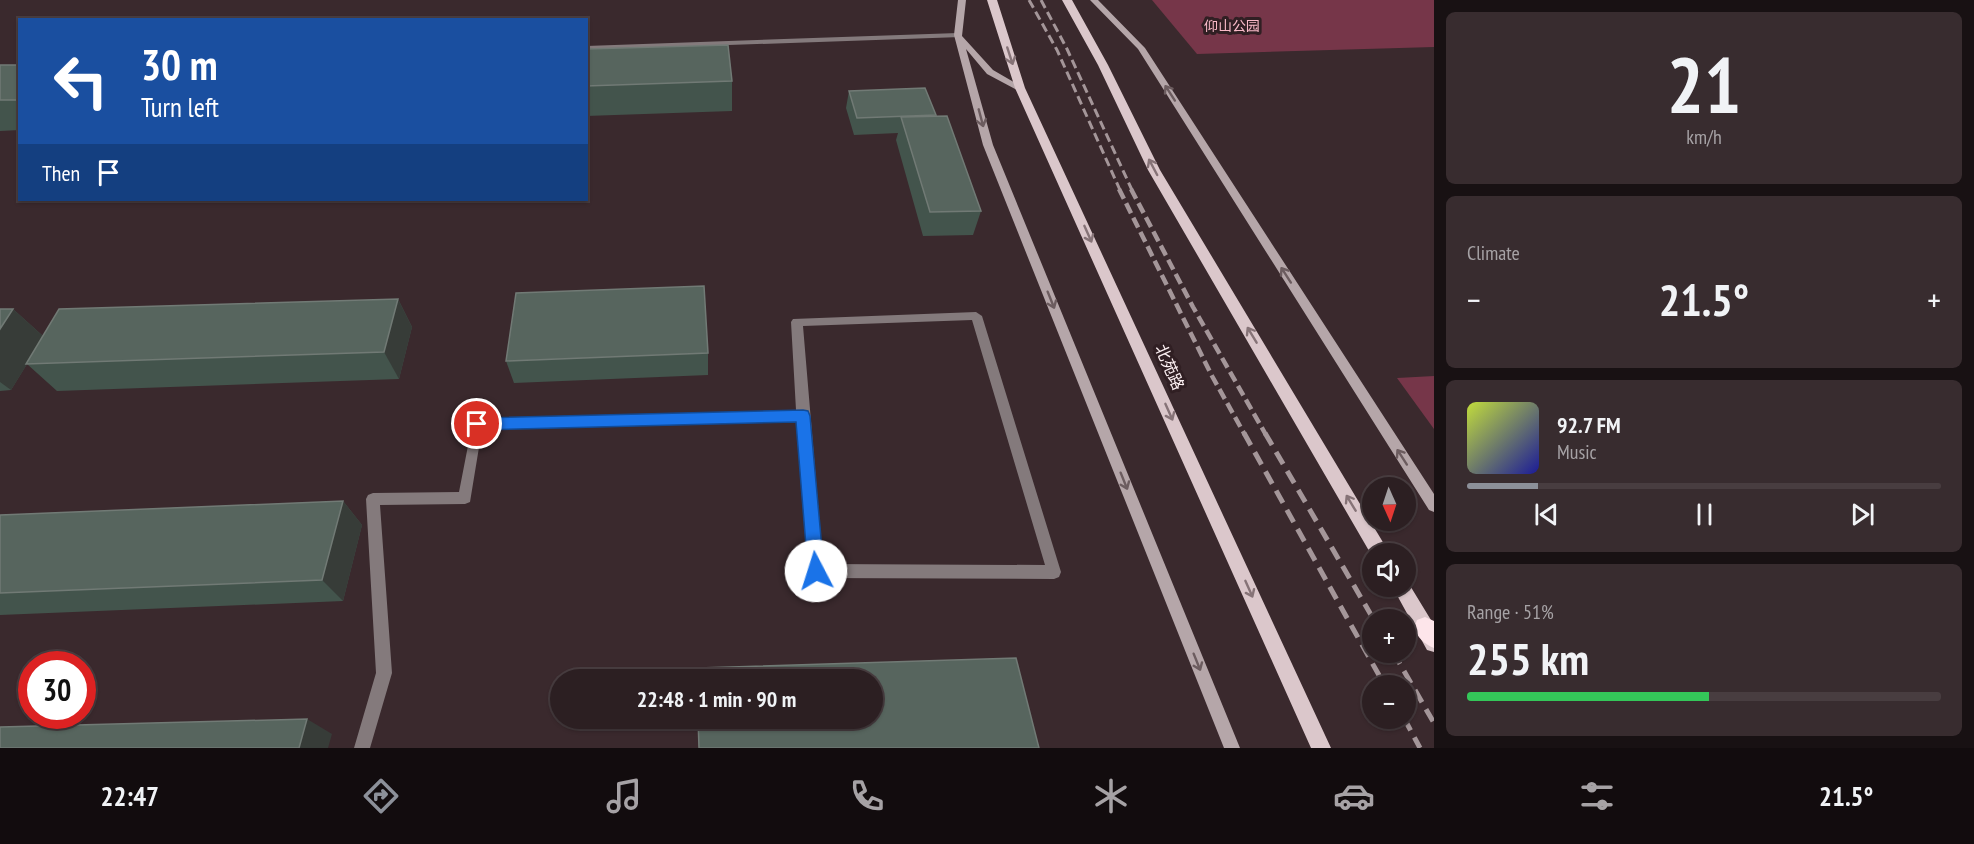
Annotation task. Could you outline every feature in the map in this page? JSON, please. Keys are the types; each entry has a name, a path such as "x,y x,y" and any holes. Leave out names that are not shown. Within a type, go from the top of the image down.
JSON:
{"main road":[{"name":"北苑路","path":"992,0 1020,88 1321,748"},
{"path":"1067,0 1103,65 1154,170 1374,543"},
{"path":"1408,597 1431,636"}],"street":[{"path":"962,0 958,34 988,145 1232,748"},
{"path":"1094,0 1141,48 1434,506"},
{"path":"588,48 958,34"},
{"path":"958,34 990,72 1020,88"},
{"path":"976,316 1054,572 816,571 803,416 796,322 976,316"},
{"path":"362,748 384,673 373,499 465,498 477,424 803,416"}],"green space":[{"name":"仰山公园","path":"1152,0 1434,0 1434,47 1197,54"},
{"path":"1434,376 1434,429 1397,378"}],"building":[{"path":"728,45 732,81 588,86 588,49"},
{"path":"0,65 18,65 18,100 0,100"},
{"path":"925,88 936,115 857,118 849,91"},
{"path":"947,116 981,211 930,212 901,117"},
{"path":"704,286 708,353 506,361 516,293"},
{"path":"398,299 384,352 26,364 59,309"},
{"path":"0,309 13,309 0,329"},
{"path":"343,501 322,580 0,593 0,515"},
{"path":"1016,658 1039,748 699,748 698,729 883,729 883,669 698,668"},
{"path":"307,719 299,748 0,748 0,727 96,729 96,724"}],"railway":[{"path":"1029,0 1057,50 1120,190"},
{"path":"1041,0 1067,49 1132,190"},
{"path":"1119,189 1212,376 1245,435"},
{"path":"1131,189 1193,307 1266,435"},
{"path":"1244,433 1379,675"},
{"path":"1265,433 1368,609"},
{"path":"1399,663 1434,723"},
{"path":"1410,729 1420,748"}],"route":[{"path":"477,424 803,416 816,571"}]}
